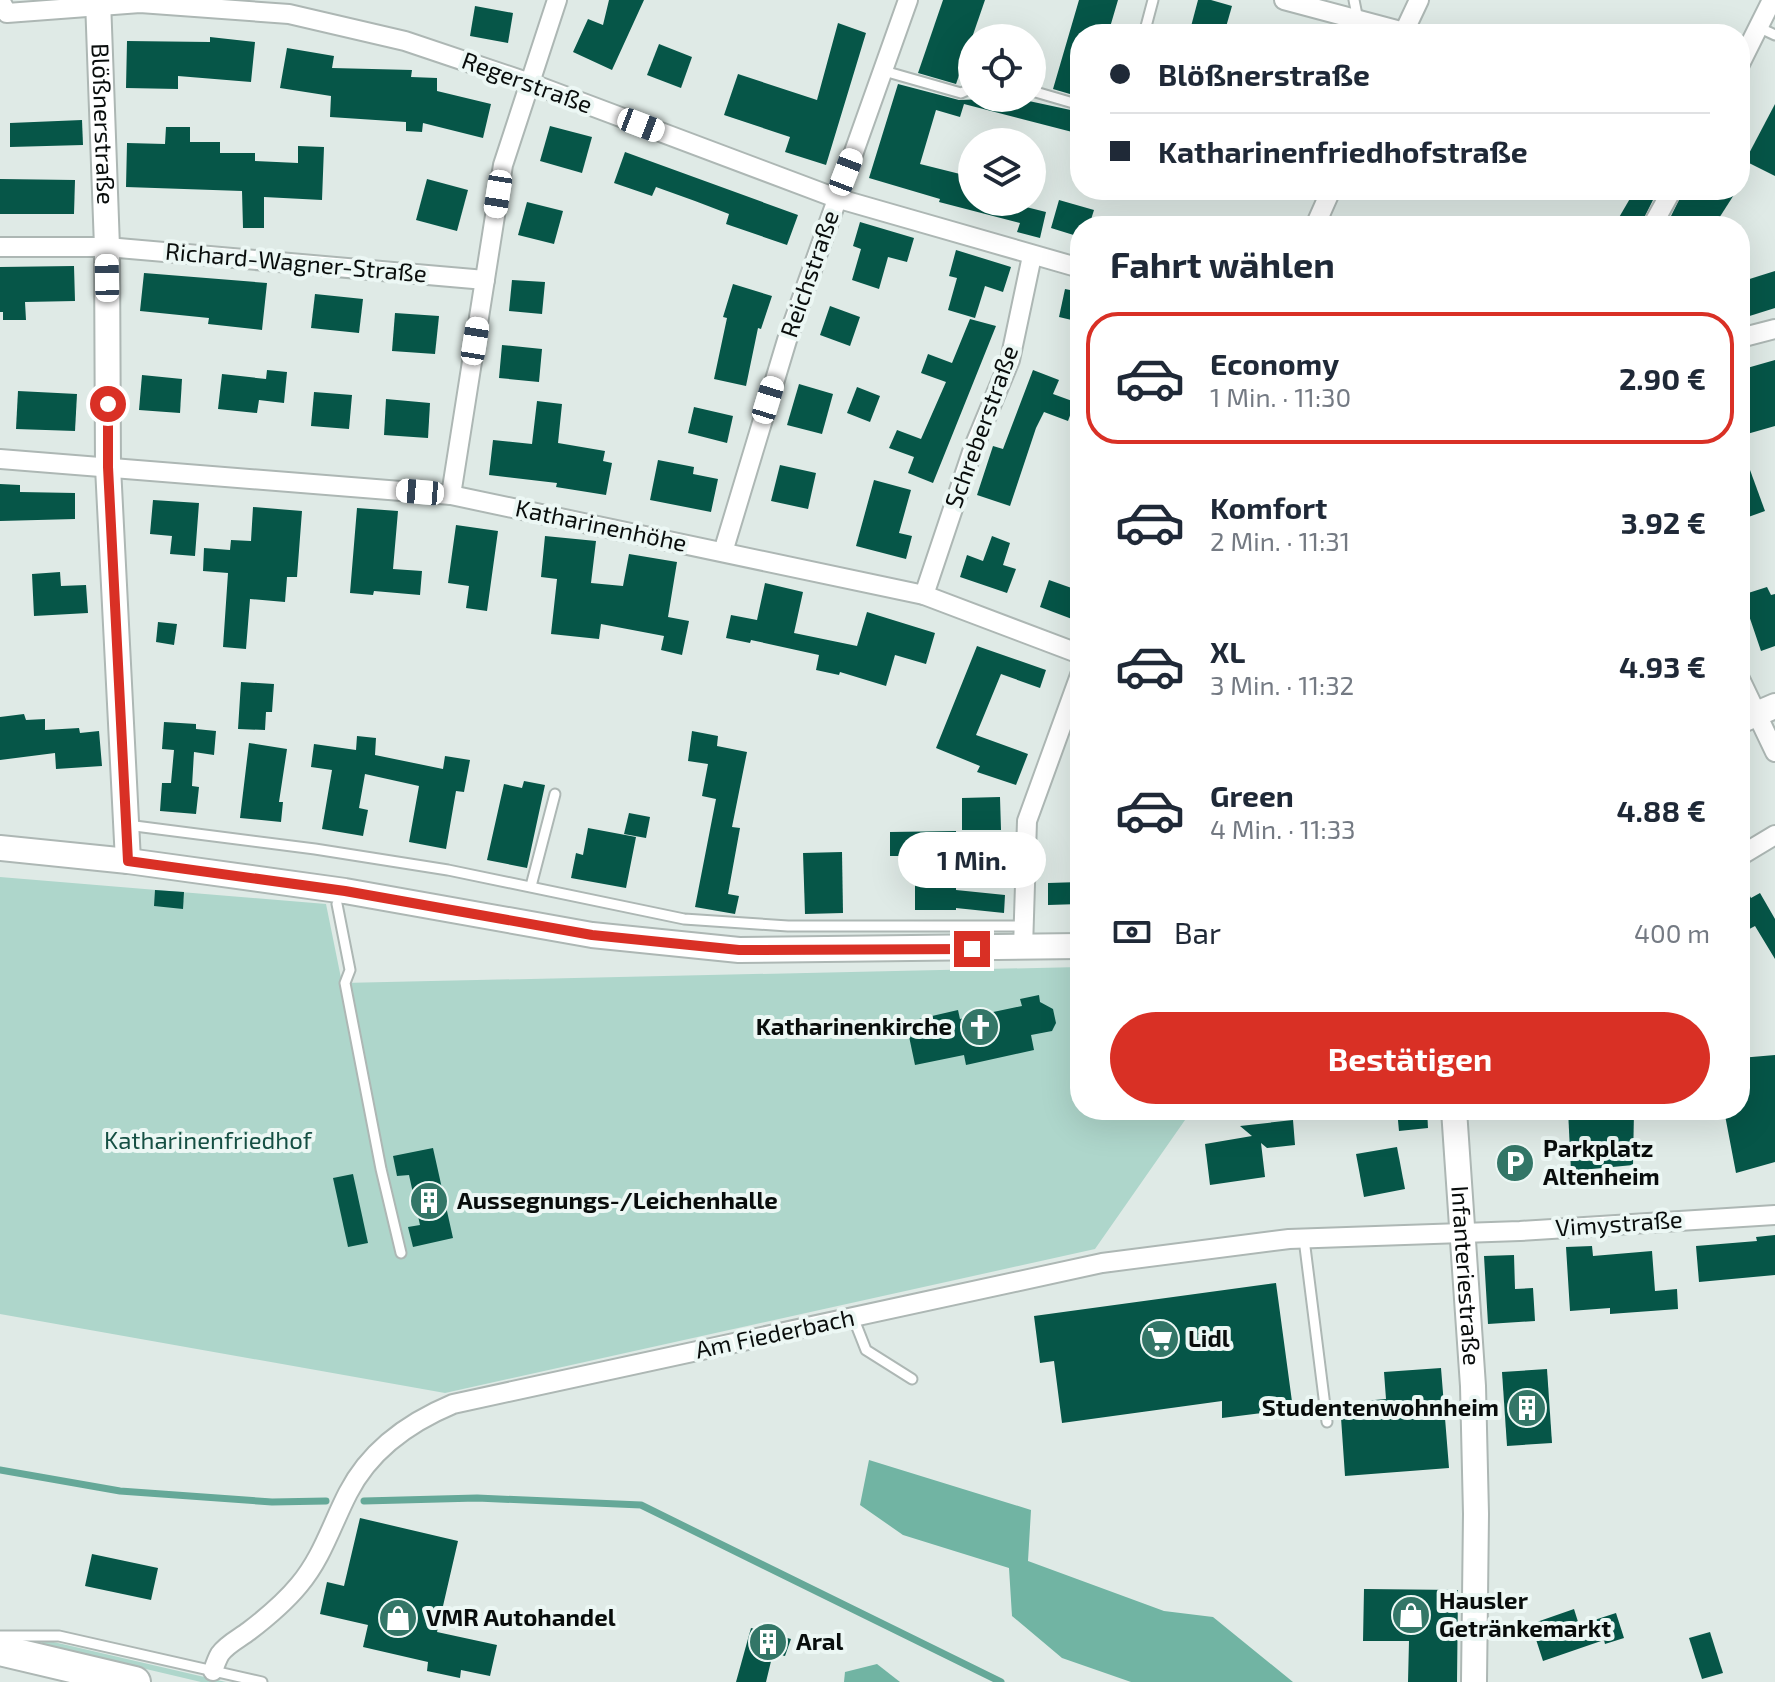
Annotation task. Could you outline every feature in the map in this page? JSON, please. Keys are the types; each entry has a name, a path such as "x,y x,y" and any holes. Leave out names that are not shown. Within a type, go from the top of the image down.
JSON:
{"main road":[{"path":"0,1650 135,1682"}],"street":[{"name":"Regerstraße","path":"0,0 7,13 98,3 140,3 289,14 405,41 530,83 836,198 1070,266"},
{"path":"451,495 503,165 557,0"},
{"name":"Reichstraße","path":"723,552 787,340 908,0"},
{"path":"1284,0 1372,24"},
{"path":"1407,24 1419,0"},
{"path":"1750,52 1767,32 1772,0"},
{"name":"Blößnerstraße","path":"98,3 107,247 108,467 128,861"},
{"path":"0,247 107,247"},
{"name":"Richard-Wagner-Straße","path":"107,247 485,280"},
{"name":"Schreberstraße","path":"924,595 973,449 1010,360 1032,256"},
{"path":"1750,335 1775,329"},
{"path":"0,459 108,467"},
{"name":"Katharinenhöhe","path":"108,467 451,495 924,595 1070,650"},
{"path":"1023,937 1027,821 1070,703"},
{"path":"1757,713 1775,752"},
{"path":"1750,850 1775,835"},
{"path":"0,848 128,861 345,891 592,935 739,950 1023,937 1070,944"},
{"name":"Infanteriestraße","path":"1455,1120 1473,1386 1476,1514 1474,1682"},
{"name":"Vimystraße","path":"1464,1232 1775,1215"},
{"name":"Am Fiederbach","path":"213,1671 225,1649 253,1629 299,1585 324,1548 348,1493 366,1466 391,1440 422,1417 453,1404 1102,1263 1304,1239 1464,1232"}],"lane":[{"path":"1147,24 1153,0"},
{"path":"1354,0 1358,20"},
{"path":"884,71 958,92"},
{"path":"1046,95 1070,102"},
{"path":"531,886 555,794"},
{"path":"126,825 448,870 684,919 1023,937"},
{"path":"337,904 350,970 345,983 381,1169 401,1253"},
{"path":"1304,1239 1327,1422"},
{"path":"853,1317 866,1350 912,1379"},
{"path":"0,1636 59,1636 262,1682"}],"green space":[{"name":"Katharinenfriedhof","path":"0,877 326,904 342,983 1070,967 1070,1120 1185,1120 1095,1249 445,1393 0,1314"},
{"path":"869,1460 1031,1510 1028,1561 1164,1611 1213,1617 1293,1682 1131,1682 1062,1658 1012,1616 1009,1568 903,1535 860,1505"},
{"path":"45,1640 226,1682 201,1682 40,1644"},
{"path":"877,1664 900,1682 844,1682 845,1672"}],"building":[{"path":"609,0 644,0 612,70 573,52 588,19 603,25"},
{"path":"943,0 985,0 977,24 958,24 956,84 918,73"},
{"path":"1079,0 1118,0 1111,24 1072,24"},
{"path":"1198,0 1232,6 1227,24 1192,24"},
{"path":"475,6 513,13 508,43 470,36"},
{"path":"838,23 866,33 826,165 785,152 790,137 724,115 738,74 817,100"},
{"path":"1070,31 1070,94 1053,89"},
{"path":"210,37 255,42 251,82 178,76 178,89 126,88 127,41 210,42"},
{"path":"659,44 692,57 681,88 647,75"},
{"path":"287,48 334,56 332,68 412,70 411,77 437,78 437,91 491,104 483,138 423,123 422,132 406,131 406,122 330,117 331,96 280,88"},
{"path":"898,84 958,100 960,117 936,110 920,164 958,174 958,207 939,202 940,199 869,178"},
{"path":"1775,104 1775,176 1750,164 1750,152"},
{"path":"1046,105 1070,110 1070,131 995,112 1046,112"},
{"path":"82,120 83,145 10,147 10,123"},
{"path":"550,126 592,137 582,173 540,161"},
{"path":"166,127 190,127 190,142 220,142 220,153 255,153 255,161 298,163 298,146 324,147 322,200 264,197 264,228 243,228 242,191 126,187 127,143 165,144"},
{"path":"625,152 798,215 787,245 726,224 729,214 656,187 652,196 614,183"},
{"path":"0,179 75,180 74,214 0,214"},
{"path":"427,179 468,190 457,231 416,220"},
{"path":"1059,200 1094,210 1092,216 1070,216 1070,234 1051,228"},
{"path":"1629,200 1653,200 1645,216 1620,216"},
{"path":"1679,200 1731,200 1720,216 1671,216"},
{"path":"527,202 563,211 554,244 518,235"},
{"path":"993,216 1045,216 1040,238 1017,232 1020,223"},
{"path":"860,222 914,238 907,262 888,257 879,289 852,280 861,249 853,246"},
{"path":"956,250 1011,267 1003,292 985,286 975,318 948,310 957,278 949,276"},
{"path":"74,266 75,301 25,302 26,320 3,320 3,312 0,312 0,267"},
{"path":"1775,271 1775,308 1750,316 1750,279"},
{"path":"144,273 267,283 262,330 208,324 209,318 140,311"},
{"path":"512,280 545,282 542,314 509,311"},
{"path":"733,284 772,296 761,329 758,328 746,386 714,379 727,318 723,317"},
{"path":"1065,289 1070,290 1070,320 1059,317"},
{"path":"315,294 363,299 359,333 311,328"},
{"path":"830,306 860,317 850,346 820,335"},
{"path":"395,313 439,316 435,354 392,351"},
{"path":"970,319 996,326 933,483 908,473 914,457 889,448 897,430 921,439 946,382 921,373 928,354 952,363"},
{"path":"502,345 542,349 539,382 499,378"},
{"path":"1775,360 1775,426 1750,433 1750,367"},
{"path":"267,370 287,372 284,403 259,400 257,413 218,409 222,374 266,379"},
{"path":"1033,370 1059,380 1053,394 1070,400 1068,421 1044,412 1010,506 977,495 993,446 1003,449"},
{"path":"142,375 182,379 180,413 139,410"},
{"path":"799,384 833,394 822,434 787,425"},
{"path":"857,387 880,396 870,422 847,413"},
{"path":"18,391 77,394 75,431 16,429"},
{"path":"314,392 352,395 349,429 311,426"},
{"path":"386,399 430,403 428,438 384,435"},
{"path":"537,401 562,404 558,443 605,451 603,461 612,463 606,495 556,487 557,483 489,475 493,440 532,444"},
{"path":"694,407 733,416 727,443 688,433"},
{"path":"658,460 694,467 693,474 718,479 711,512 650,500"},
{"path":"780,465 816,473 808,509 771,501"},
{"path":"1750,470 1765,511 1750,516"},
{"path":"874,480 911,490 899,533 912,536 906,559 856,546"},
{"path":"0,484 20,485 20,492 75,493 75,519 0,521"},
{"path":"153,500 199,503 195,556 170,554 172,536 150,534"},
{"path":"253,507 302,511 297,577 287,577 285,602 250,599 246,649 223,647 228,573 203,571 204,548 230,550 231,540 251,541"},
{"path":"357,508 398,511 393,569 422,571 420,595 374,591 373,595 350,593"},
{"path":"456,525 498,531 487,611 466,608 469,586 448,583"},
{"path":"545,536 596,541 591,583 623,586 629,554 677,562 668,617 689,621 682,655 661,650 664,636 601,624 599,639 551,634 557,579 541,577"},
{"path":"992,536 1010,543 1003,565 1016,569 1007,593 960,577 967,555 983,561"},
{"path":"60,572 61,586 86,585 88,613 34,616 32,574"},
{"path":"1049,580 1070,587 1070,618 1040,607"},
{"path":"765,583 803,592 794,633 857,646 867,612 935,633 926,664 895,655 886,686 840,672 839,675 816,670 819,655 751,640 750,643 726,638 731,615 757,620"},
{"path":"1767,587 1771,595 1775,594 1775,646 1761,651 1750,619 1750,592"},
{"path":"158,622 177,624 174,645 156,642"},
{"path":"977,646 1046,670 1040,688 1001,674 976,735 1028,754 1016,785 977,772 980,766 936,748"},
{"path":"241,682 274,684 272,712 266,712 265,730 238,729"},
{"path":"24,714 26,720 45,719 45,730 79,728 80,733 99,731 102,766 56,769 55,753 0,760 0,717"},
{"path":"164,722 196,724 196,729 216,731 214,755 194,752 192,786 199,787 196,814 160,811 162,783 171,783 174,750 162,749"},
{"path":"692,731 718,736 717,746 747,752 732,827 740,828 728,894 739,896 735,914 695,907 716,799 702,796 708,764 688,761"},
{"path":"357,736 376,738 375,755 443,769 445,756 470,760 464,792 456,791 446,849 409,842 419,786 365,774 359,808 368,810 363,836 322,829 332,770 311,767 314,744 356,750"},
{"path":"249,743 287,749 279,802 283,802 281,822 240,818"},
{"path":"524,781 545,785 527,868 487,860 504,784 522,788"},
{"path":"1000,797 1001,830 962,830 962,798"},
{"path":"629,813 650,817 646,838 624,834"},
{"path":"588,828 636,837 626,888 571,878 576,853 583,855"},
{"path":"956,831 956,890 1005,895 1004,913 956,908 915,910 915,856 890,856 890,832"},
{"path":"842,852 843,913 805,914 803,853"},
{"path":"1070,882 1070,904 1048,905 1048,883"},
{"path":"155,890 184,892 183,909 154,906"},
{"path":"1760,893 1775,919 1775,959 1755,926 1750,929 1750,896"},
{"name":"Katharinenkirche","path":"1039,995 1040,1002 1053,1009 1056,1023 1052,1031 1031,1035 1034,1050 966,1065 964,1055 915,1065 906,1022 958,1010 960,1019 1022,1006 1020,999"},
{"path":"1775,1055 1775,1162 1736,1173 1726,1120 1750,1120 1750,1057"},
{"path":"1293,1120 1295,1145 1267,1148 1261,1143 1265,1177 1210,1185 1205,1144 1252,1136 1240,1126"},
{"path":"1398,1120 1428,1120 1428,1128 1399,1131"},
{"path":"1568,1120 1634,1120 1633,1165 1571,1171"},
{"path":"1397,1147 1405,1189 1364,1197 1356,1154"},
{"name":"Aussegnungs-/Leichenhalle","path":"433,1148 453,1238 413,1247 408,1227 420,1225 409,1175 397,1176 393,1156"},
{"path":"353,1174 368,1243 348,1247 333,1178"},
{"path":"1775,1235 1775,1275 1699,1282 1696,1246 1757,1241 1756,1237"},
{"path":"1592,1246 1593,1256 1652,1251 1655,1291 1677,1289 1678,1309 1610,1314 1610,1308 1570,1311 1566,1247"},
{"path":"1514,1255 1515,1289 1533,1288 1535,1321 1488,1324 1484,1256"},
{"name":"Lidl","path":"1276,1283 1293,1409 1222,1418 1222,1401 1062,1423 1054,1361 1040,1363 1034,1316"},
{"path":"1441,1368 1449,1468 1345,1476 1340,1403 1386,1399 1384,1372"},
{"name":"Studentenwohnheim","path":"1547,1369 1552,1443 1507,1446 1502,1372"},
{"path":"360,1518 458,1541 437,1632 497,1645 490,1676 461,1670 460,1678 427,1671 428,1662 363,1647 368,1625 320,1614 327,1582 344,1586"},
{"path":"92,1554 158,1568 151,1600 85,1586"},
{"name":"Hausler Getränkemarkt","path":"1364,1589 1458,1590 1457,1682 1408,1682 1409,1641 1363,1641"},
{"path":"1574,1609 1579,1625 1616,1613 1624,1638 1605,1644 1604,1640 1543,1661 1531,1624"},
{"path":"751,1628 791,1639 785,1656 773,1653 766,1682 736,1682"},
{"path":"1710,1632 1723,1673 1702,1679 1689,1638"}],"waterway":[{"path":"0,1470 120,1491 272,1502 326,1501"},
{"path":"364,1501 477,1498 641,1505 1001,1682"}],"place":[{"name":"Katharinenkirche","path":"980,1027"},
{"name":"Parkplatz Altenheim","path":"1515,1163"},
{"name":"Aussegnungs-/Leichenhalle","path":"429,1201"},
{"name":"Lidl","path":"1160,1339"},
{"name":"Studentenwohnheim","path":"1527,1408"},
{"name":"Hausler Getränkemarkt","path":"1411,1615"},
{"name":"VMR Autohandel","path":"398,1618"},
{"name":"Aral","path":"768,1642"}],"route":[{"path":"108,404 108,467 128,861 345,891 592,935 739,950 972,949"}]}
